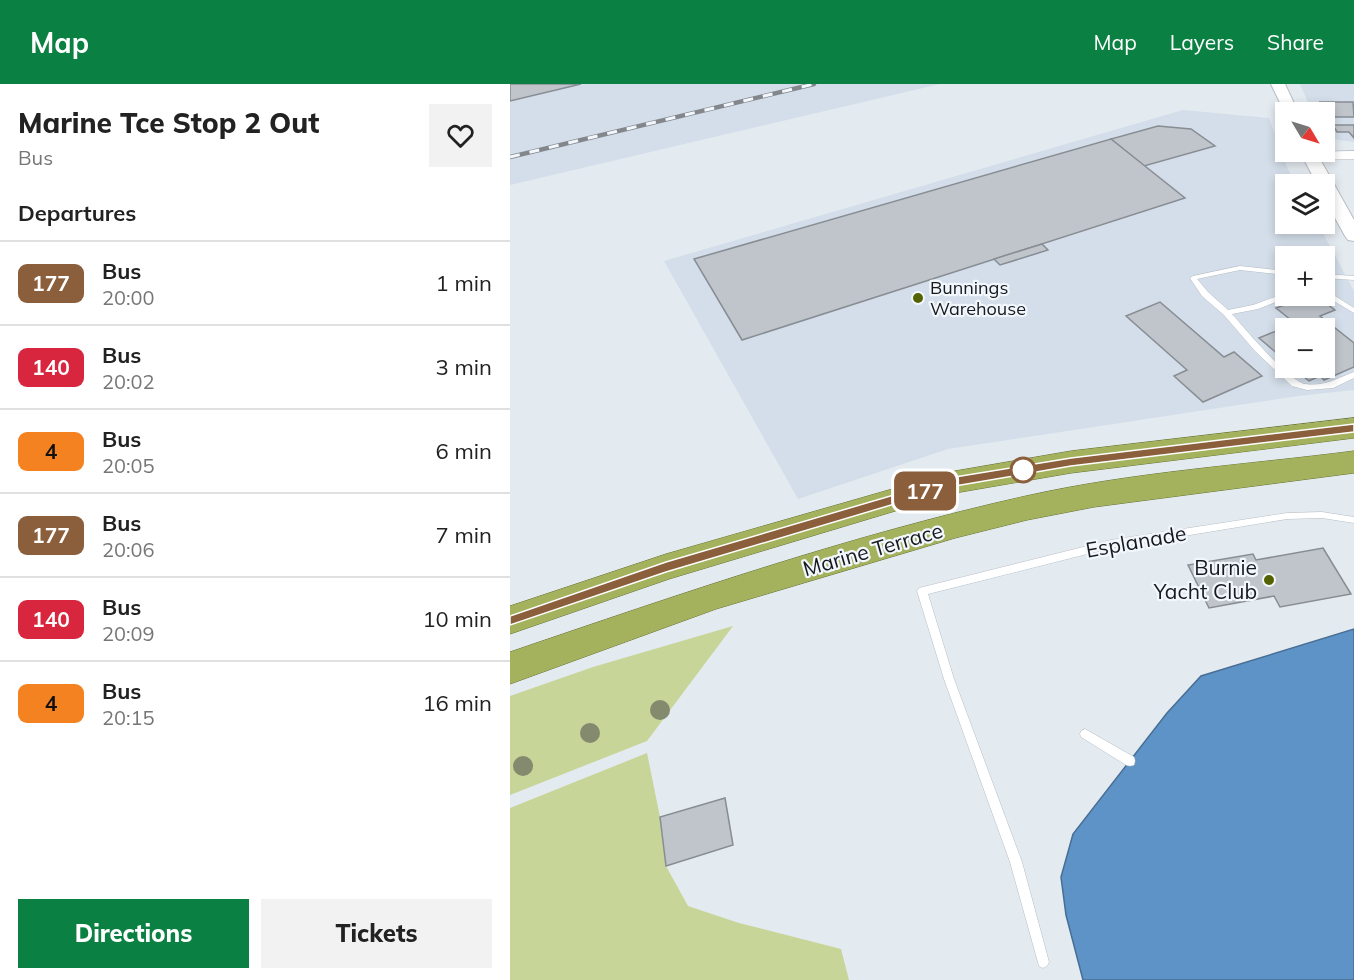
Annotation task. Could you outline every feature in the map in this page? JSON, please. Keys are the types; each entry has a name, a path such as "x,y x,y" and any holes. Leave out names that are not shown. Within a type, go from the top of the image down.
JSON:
{"highway":[{"name":"Marine Terrace","path":"510,620 666,567 955,482 1071,462 1348,427"},
{"name":"Marine Terrace","path":"510,669 713,596 1017,510 1094,495 1346,464"}],"street":[{"path":"1278,84 1286,102"},
{"path":"1335,155 1354,155"},
{"path":"1313,162 1354,236"}],"lane":[{"path":"1275,272 1240,268 1193,278 1205,294 1227,313 1258,349 1295,384 1306,387 1333,385 1354,375"},
{"path":"1335,277 1354,278"},
{"path":"1335,298 1354,311"},
{"path":"1227,313 1255,308 1275,300"},
{"name":"Esplanade","path":"1043,962 1016,862 949,679 921,591 1123,542 1287,516 1322,515 1354,520"},
{"path":"1085,734 1130,761"}],"shaded area":[{"path":"510,84 940,84 510,185"},
{"path":"1300,84 1354,84 1354,142 1335,139 1335,102 1308,102"},
{"name":"Bunnings Warehouse","path":"1183,110 1269,118 1275,134 1275,162 1285,162 1291,174 1275,174 1275,234 1323,234 1330,246 1275,246 1275,306 1335,306 1335,256 1354,291 1354,390 1298,396 948,449 798,499 664,261"}],"green space":[{"path":"733,626 647,741 510,795 510,696 593,667"},
{"path":"647,753 660,817 666,866 688,906 739,923 841,949 849,980 510,980 510,808"}],"water":[{"path":"1354,629 1354,980 1083,980 1066,915 1061,877 1073,834 1167,713 1201,676"}],"building":[{"path":"510,84 581,84 510,101"},
{"path":"1335,102 1353,102 1354,117 1335,117"},
{"path":"1335,125 1354,125 1354,138 1349,132 1337,132"},
{"path":"1158,126 1191,129 1215,146 1144,166 1111,139"},
{"path":"1111,139 1185,198 742,340 694,259"},
{"path":"1042,244 1048,250 1000,265 994,259"},
{"path":"1160,302 1224,357 1234,352 1262,376 1203,402 1174,376 1187,370 1126,316"},
{"path":"1330,306 1335,310 1320,316 1323,318 1288,318 1276,308"},
{"path":"1335,328 1354,343 1354,367 1335,375"},
{"path":"1275,331 1275,352 1259,338"},
{"name":"Burnie Yacht Club","path":"1323,548 1351,594 1280,607 1274,596 1209,608 1188,565 1253,554 1256,560"},
{"path":"725,798 733,845 666,866 660,817"}],"railway":[{"path":"510,157 814,84"}],"bus line":[{"name":"177","path":"510,620 666,567 955,482 1071,462 1354,428"}],"place":[{"name":"Bunnings Warehouse","path":"918,298"},
{"name":"Burnie Yacht Club","path":"1269,580"}]}
